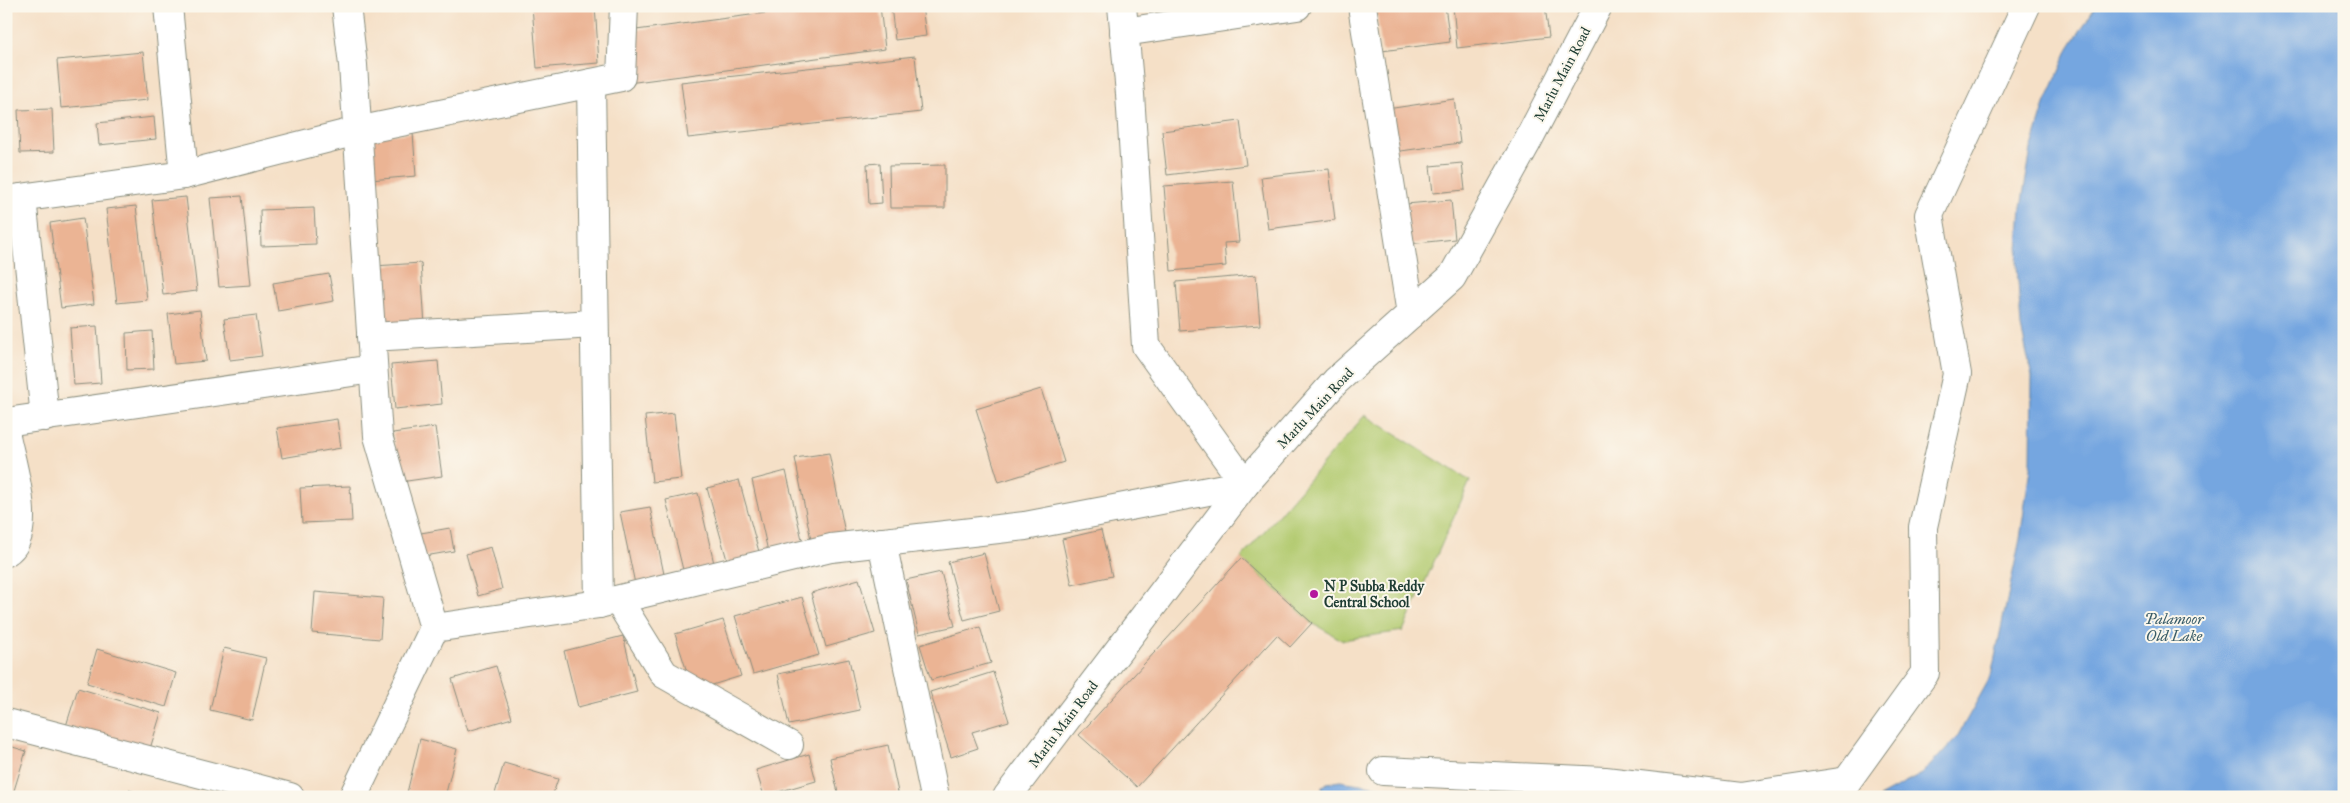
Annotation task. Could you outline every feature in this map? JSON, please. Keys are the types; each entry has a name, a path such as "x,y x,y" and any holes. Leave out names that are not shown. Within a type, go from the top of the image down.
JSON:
{"street":[{"path":"168,6 184,175"},
{"path":"346,6 357,131 378,436 434,628 352,797"},
{"path":"45,417 14,199 184,175 357,131 621,77 624,6"},
{"path":"434,628 609,602 831,548 1026,526 1246,484 1146,346 1123,19 1296,6"},
{"path":"1362,6 1411,314"},
{"path":"1577,6 1584,33"},
{"name":"Marlu Main Road","path":"1007,797 1246,484 1336,381 1452,276 1526,144 1598,6"},
{"path":"1383,771 1605,781 1741,797 1847,781 1925,674 1923,527 1957,374 1929,215 2026,6"},
{"path":"591,83 594,324 609,602 664,674 790,745"},
{"path":"371,337 594,324"},
{"path":"6,422 373,369"},
{"path":"6,436 20,506 19,530 11,550 6,552"},
{"path":"882,542 935,797"},
{"path":"6,723 290,797"}],"green space":[{"path":"1365,415 1470,481 1403,631 1342,640 1312,623 1241,558"}],"water":[{"name":"Palamoor Old Lake","path":"2096,6 2344,6 2344,797 1879,797 1922,774 1957,737 1991,676 2020,539 2031,461 2032,377 2021,327 2017,265 2021,207 2031,150 2045,104 2069,48"},
{"path":"1340,781 1447,797 1325,797 1322,793 1322,787 1327,783"}],"building":[{"path":"532,6 595,6 599,63 537,68"},
{"path":"819,6 880,6 885,49 628,83 621,32"},
{"path":"891,6 922,6 926,36 895,40"},
{"path":"1445,6 1450,42 1382,51 1376,7"},
{"path":"1453,6 1545,6 1549,37 1457,48"},
{"path":"143,52 148,100 61,108 57,60"},
{"path":"915,56 921,112 688,138 681,82"},
{"path":"1454,99 1460,143 1393,152 1387,109"},
{"path":"52,109 54,152 20,153 18,110"},
{"path":"154,117 156,139 99,145 97,123"},
{"path":"1240,121 1246,165 1167,175 1162,131"},
{"path":"413,133 416,176 370,180 366,137"},
{"path":"880,163 882,203 869,204 867,164"},
{"path":"1462,163 1465,190 1433,193 1430,166"},
{"path":"945,165 945,208 890,208 889,166"},
{"path":"1329,169 1335,220 1268,229 1261,177"},
{"path":"1233,181 1239,242 1224,243 1226,266 1171,271 1164,186"},
{"path":"242,196 251,285 219,287 210,198"},
{"path":"186,197 197,291 163,295 152,200"},
{"path":"1451,200 1455,239 1399,245 1395,205"},
{"path":"136,206 147,300 117,303 106,209"},
{"path":"314,208 316,244 261,246 260,210"},
{"path":"83,218 94,304 61,308 50,223"},
{"path":"421,263 425,327 378,330 374,266"},
{"path":"329,274 334,301 278,311 273,283"},
{"path":"1256,275 1260,325 1180,331 1176,282"},
{"path":"200,310 206,361 174,364 168,314"},
{"path":"256,315 262,356 230,360 224,319"},
{"path":"97,326 101,383 74,385 70,328"},
{"path":"152,331 154,369 127,370 126,333"},
{"path":"438,361 442,404 395,409 391,365"},
{"path":"1041,389 1064,462 999,482 976,409"},
{"path":"674,413 681,479 652,482 645,416"},
{"path":"337,419 341,448 282,458 277,428"},
{"path":"435,427 442,476 400,482 393,433"},
{"path":"829,453 845,533 811,540 795,458"},
{"path":"786,471 804,548 769,556 752,480"},
{"path":"739,480 761,559 729,567 707,488"},
{"path":"350,486 352,521 302,523 300,488"},
{"path":"698,493 715,568 684,574 666,500"},
{"path":"650,507 665,579 635,584 620,512"},
{"path":"450,528 454,551 419,557 415,534"},
{"path":"1101,530 1112,576 1072,585 1062,539"},
{"path":"491,547 502,589 478,596 466,554"},
{"path":"984,553 999,611 964,620 948,562"},
{"path":"1241,558 1312,623 1290,647 1277,635 1137,787 1079,735"},
{"path":"941,572 955,626 919,634 906,580"},
{"path":"859,579 875,633 826,647 811,593"},
{"path":"315,592 383,598 380,639 312,633"},
{"path":"802,597 819,655 753,674 735,616"},
{"path":"723,620 741,676 693,691 675,634"},
{"path":"980,627 991,663 931,680 920,645"},
{"path":"623,636 637,692 578,707 564,651"},
{"path":"224,648 266,658 252,720 210,710"},
{"path":"97,649 176,673 166,707 87,683"},
{"path":"849,659 860,710 789,725 778,674"},
{"path":"496,666 512,718 468,731 452,679"},
{"path":"993,672 1009,721 972,732 978,748 951,757 930,692"},
{"path":"78,688 161,713 149,752 66,726"},
{"path":"420,739 457,749 445,797 406,797"},
{"path":"6,745 26,751 12,797 6,797"},
{"path":"888,745 899,797 839,797 830,758"},
{"path":"809,754 816,781 764,796 756,770"},
{"path":"504,763 558,779 552,797 494,797"},
{"path":"129,790 148,796 148,797 126,797"}],"place":[{"name":"N P Subba Reddy Central School","path":"1314,594"}]}
